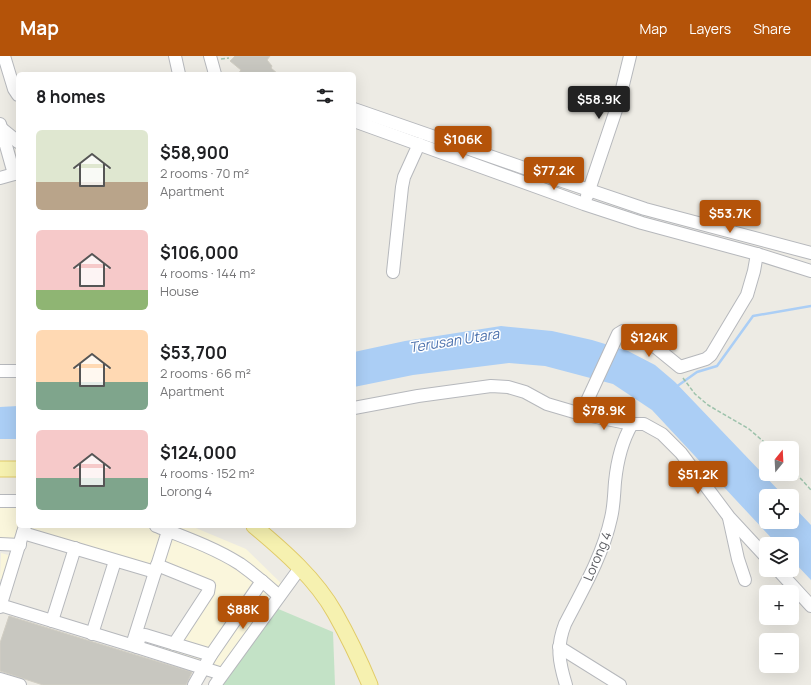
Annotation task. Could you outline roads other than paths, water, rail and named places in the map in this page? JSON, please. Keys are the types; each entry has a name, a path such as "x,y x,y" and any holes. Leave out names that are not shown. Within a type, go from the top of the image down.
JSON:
{"main road":[{"path":"0,469 16,469"},
{"path":"256,528 300,568 335,612 370,685"}],"street":[{"path":"4,56 4,71 16,92"},
{"path":"175,56 179,72"},
{"path":"210,56 215,72"},
{"path":"584,204 618,101 630,56"},
{"path":"356,109 645,209 811,253"},
{"path":"356,122 584,204 642,223 758,254 811,271"},
{"path":"0,126 16,140"},
{"path":"0,126 9,160 7,174"},
{"path":"393,272 404,177 419,144"},
{"path":"582,412 618,334 623,331 653,345 680,367 706,359 711,355 747,295 758,254"},
{"path":"0,371 16,371"},
{"path":"356,408 418,396 491,386 508,387 525,392 547,404 632,424 644,424 662,434 681,454 729,517 759,549"},
{"name":"Lorong 4","path":"566,685 561,668 559,647 561,635 606,540 614,504 617,466 623,443 632,424"},
{"path":"0,500 16,501"},
{"path":"729,517 738,559 745,580"},
{"path":"161,528 217,552 240,564 279,596"},
{"path":"174,644 208,592 209,586 156,568 114,561 24,530 0,606 222,674"},
{"path":"134,646 168,531"},
{"path":"0,544 20,545"},
{"path":"52,621 75,548"},
{"path":"92,634 114,561"},
{"path":"215,685 300,568"},
{"path":"784,577 811,606"},
{"path":"194,685 211,655 262,581"},
{"path":"134,646 142,635 211,655"},
{"path":"559,647 620,685"},
{"path":"0,679 20,685"}],"water":[{"name":"Terusan Utara","path":"501,326 552,331 592,340 628,351 655,365 675,382 759,470 759,481 770,481 777,489 759,489 759,525 652,410 613,384 545,366 509,363 413,375 356,387 356,352 405,341"},
{"path":"16,406 16,439 0,439 0,407"},
{"name":"Terusan Utara","path":"799,512 811,525 811,580 799,567 799,537 770,537 763,529 799,529"}],"waterway":[{"path":"676,387 697,372 717,366 753,316 811,306"}]}
